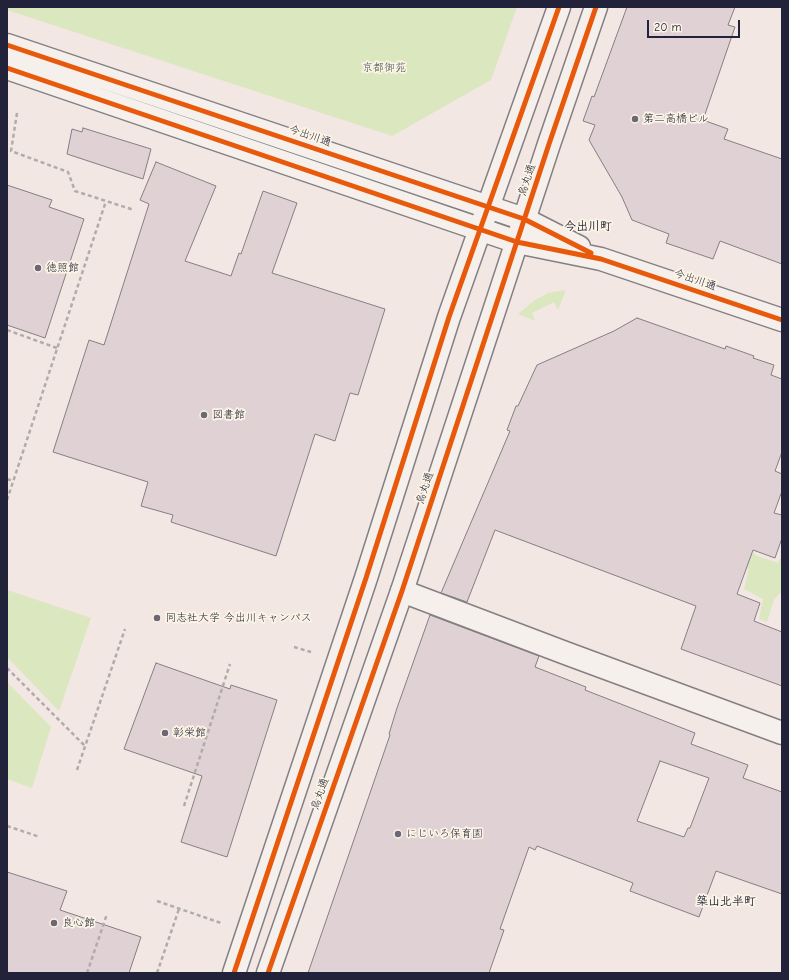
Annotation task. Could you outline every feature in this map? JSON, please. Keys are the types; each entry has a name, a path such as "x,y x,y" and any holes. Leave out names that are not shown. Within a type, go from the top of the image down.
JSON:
{"main road":[{"path":"234,973 366,578 450,317 559,7"},
{"name":"烏丸通","path":"268,973 402,591 524,219 596,7"},
{"name":"今出川通","path":"7,45 524,219 601,259"},
{"name":"今出川通","path":"7,68 517,242 601,259 782,320"},
{"path":"402,591 782,733"}],"path":[{"path":"17,113 11,151 68,172 75,191 134,210"},
{"path":"7,500 106,201"},
{"path":"7,330 57,348"},
{"path":"7,479 13,481"},
{"path":"77,770 125,629"},
{"path":"294,647 311,652"},
{"path":"184,806 230,664"},
{"path":"7,668 85,746"},
{"path":"7,826 40,837"},
{"path":"157,901 224,924"},
{"path":"157,973 180,909"},
{"path":"87,973 107,914"}],"green space":[{"name":"京都御苑","path":"7,7 517,7 491,80 392,136 7,10"},
{"path":"566,290 558,310 554,302 532,313 535,321 518,314 535,300 548,293"},
{"path":"750,550 757,556 778,563 782,554 782,591 774,599 767,622 759,619 763,599 744,589 749,568 718,556"},
{"path":"7,590 91,618 59,711 7,657"},
{"path":"7,682 51,727 32,788 7,779"}],"building":[{"path":"627,7 735,7 728,25 735,27 703,120 728,129 724,139 782,159 782,264 720,241 713,259 666,243 669,234 632,220 622,197 589,140 595,125 583,121 592,96 594,97"},
{"path":"83,128 151,149 143,179 67,154 72,129 82,132"},
{"name":"図書館","path":"156,162 216,186 185,261 231,276 239,253 241,254 263,191 297,203 272,273 385,309 358,395 350,393 335,441 315,434 276,556 171,522 173,515 141,506 148,482 53,452 89,340 104,345 149,204 140,200"},
{"name":"徳照館","path":"7,185 52,200 49,207 84,219 45,338 7,325"},
{"path":"637,318 725,349 726,346 754,356 753,358 774,365 771,375 782,379 782,452 775,471 782,474 782,491 774,513 782,515 782,538 775,558 753,550 737,594 760,603 754,621 782,632 782,686 681,649 696,606 495,530 467,602 441,593 510,431 507,430 516,406 518,406 537,365 614,331"},
{"path":"430,615 539,656 535,667 586,687 585,690 695,733 691,744 748,765 743,778 782,792 782,894 716,871 699,917 630,891 633,883 537,846 535,850 529,847 500,929 504,930 489,973 308,973 390,735 389,734","holes":["660,761 709,778 690,828 688,828 684,837 637,821"]},
{"path":"156,663 230,689 231,685 277,700 227,857 181,842 202,776 124,749"},
{"name":"良心館","path":"7,872 67,891 60,910 141,937 129,973 7,973"}],"cycle path":[{"path":"234,973 366,578 449,317 559,7"},
{"path":"268,973 402,591 549,144 596,7"},
{"path":"7,45 524,219 591,253"},
{"path":"7,68 517,242 601,259 782,320"}],"place":[{"name":"第二高橋ビル","path":"635,119"},
{"name":"徳照館","path":"38,268"},
{"name":"図書館","path":"204,415"},
{"name":"同志社大学 今出川キャンパス","path":"157,618"},
{"name":"彰栄館","path":"165,733"},
{"name":"にじいろ保育園","path":"398,834"},
{"name":"良心館","path":"54,923"}],"district":[{"name":"今出川町","path":"588,227"},
{"name":"築山北半町","path":"726,902"}]}
